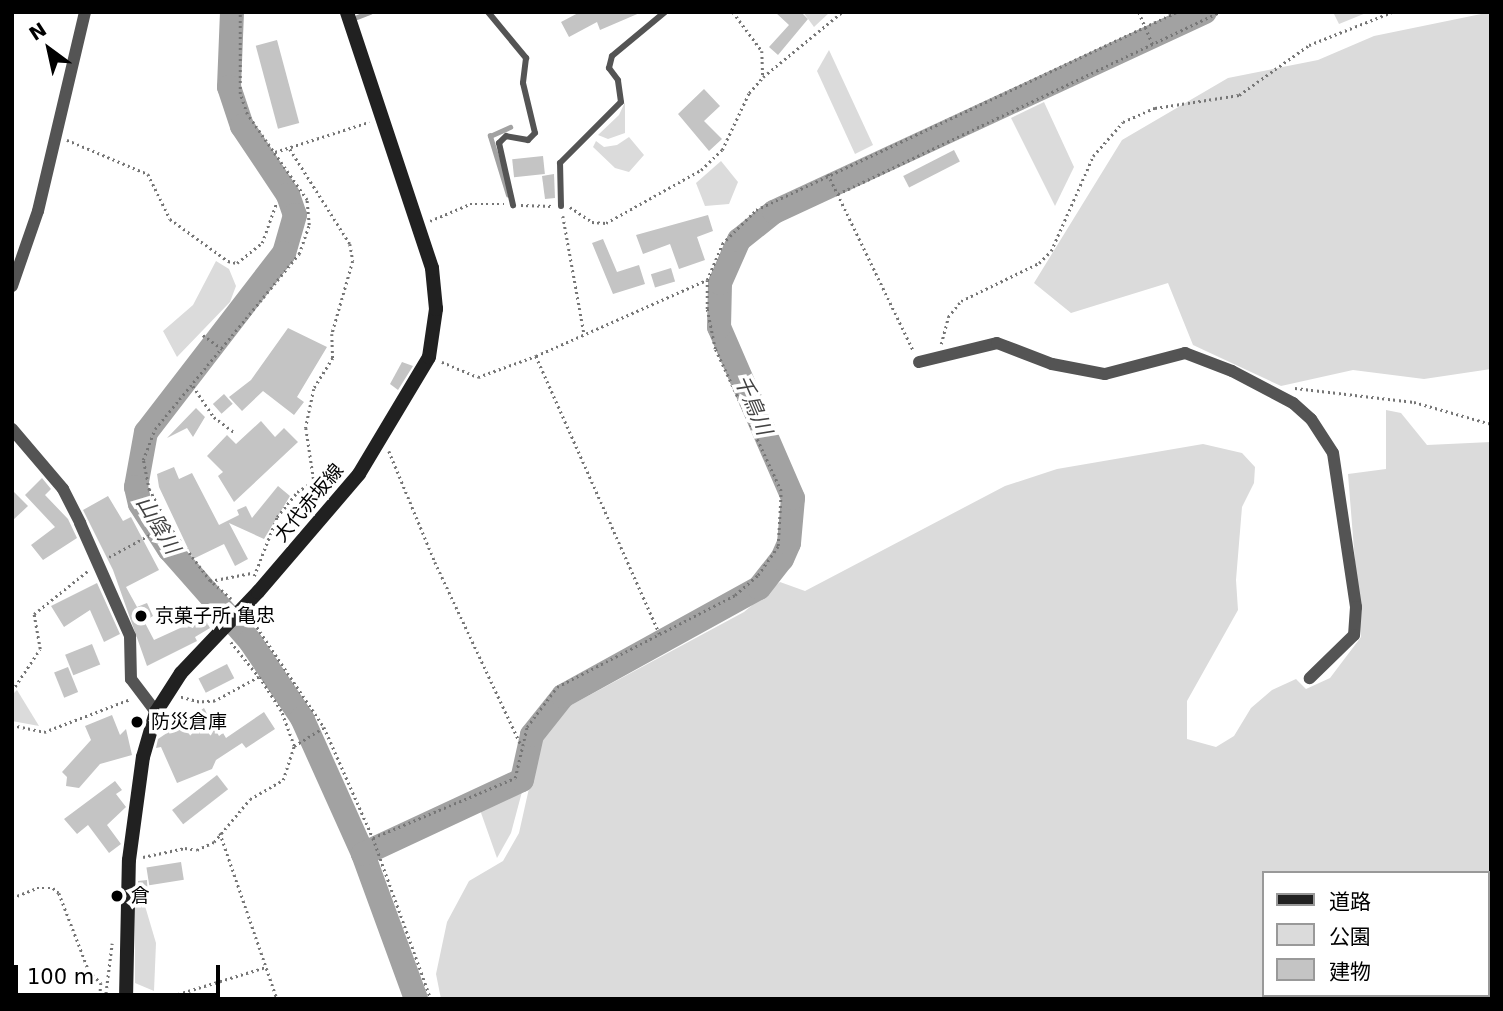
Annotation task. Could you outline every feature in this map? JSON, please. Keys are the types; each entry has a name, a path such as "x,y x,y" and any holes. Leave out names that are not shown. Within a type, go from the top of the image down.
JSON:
{"main road":[{"name":"大代赤坂線","path":"126,999 129,860 143,757 156,712 201,649 242,610 359,474 429,357 436,309 421,226 348,12"}],"street":[{"path":"12,286 38,211 54,134 85,12"},
{"path":"919,362 997,343 1052,364 1104,374 1185,353 1232,371 1293,403 1311,419 1333,453 1356,607 1354,635 1310,678"},
{"path":"12,429 62,489 95,566 130,636 128,669 141,695 156,712"}],"lane":[{"path":"488,12 526,58 523,83 535,133 528,140 506,136 499,143 513,205"},
{"path":"561,206 560,163 611,117 621,102 618,80 609,68 612,56 665,12"}],"path":[{"path":"240,12 240,94 247,114 307,200 306,238 299,254 155,429 143,460 149,490 168,525 210,581 242,610 306,694 324,727 380,855 431,999"},
{"path":"733,12 762,51 763,76"},
{"path":"421,226 470,204 561,206 606,223 701,170 722,150 749,93 763,76 842,12"},
{"path":"1139,12 1153,45"},
{"path":"373,838 515,778 521,745 535,711 557,687 748,586 778,545 782,524 782,500 775,474 715,349 707,309 708,280 722,244 738,225 756,210 828,174 1176,12"},
{"path":"838,194 1220,12"},
{"path":"936,359 954,308 1039,263 1051,251 1093,156 1123,122 1154,108 1239,95 1309,45 1392,12"},
{"path":"275,152 382,117"},
{"path":"54,134 103,159 125,161 148,174 170,219 228,261 237,263 262,243 276,204"},
{"path":"290,149 350,244 353,261 332,334 333,358 314,389 306,428 314,481"},
{"path":"828,174 919,362"},
{"path":"561,206 584,333"},
{"path":"429,357 478,377 536,356 708,280"},
{"path":"203,335 222,349"},
{"path":"536,356 660,634"},
{"path":"193,385 215,418 235,433"},
{"path":"1283,387 1414,402 1490,424"},
{"path":"383,435 435,562 521,745"},
{"path":"258,592 253,573 277,517 297,492 314,481 359,474"},
{"path":"12,691 40,649 34,614 40,605 95,566 168,525"},
{"path":"210,581 253,573"},
{"path":"129,860 204,848 250,799 283,780 293,746 281,710 223,630"},
{"path":"168,692 198,702 215,701 259,677"},
{"path":"12,725 44,732 141,695"},
{"path":"293,746 324,727"},
{"path":"220,833 277,999"},
{"path":"12,898 46,887 59,893 89,971 100,984 100,999"},
{"path":"162,999 266,967"}],"green space":[{"path":"803,12 830,12 814,27"},
{"path":"1333,12 1365,12 1366,13 1339,24"},
{"path":"1491,12 1491,369 1424,379 1353,370 1281,386 1193,345 1168,283 1071,313 1034,283 1122,140 1228,78 1318,60 1374,36"},
{"path":"829,50 873,145 855,154 817,71"},
{"path":"625,102 625,133 608,139 598,135 619,115"},
{"path":"1044,102 1074,167 1055,206 1011,118"},
{"path":"629,137 644,155 629,172 615,168 593,147 596,141 604,147 617,145"},
{"path":"721,161 738,182 729,204 705,206 696,183"},
{"path":"216,261 229,269 236,286 230,302 177,357 163,331 193,305"},
{"path":"1386,410 1401,413 1427,445 1491,442 1491,999 441,999 436,974 447,922 469,881 503,861 519,833 538,748 562,710 744,612 780,582 805,591 1005,486 1057,469 1203,444 1242,453 1255,467 1254,483 1242,507 1236,580 1238,610 1187,701 1187,739 1216,747 1234,736 1251,708 1272,690 1296,679 1306,689 1330,678 1361,637 1348,474 1386,469"},
{"path":"17,690 39,726 12,721 12,695"},
{"path":"523,788 511,833 497,858 480,810"},
{"path":"135,906 145,906 156,943 154,991 135,983"}],"building":[{"path":"580,12 642,12 600,30 597,22 569,37 561,22"},
{"path":"775,12 801,12 808,19 778,55 769,47 789,25"},
{"path":"277,40 299,123 278,129 256,46"},
{"path":"704,89 720,106 704,121 722,139 709,151 678,114"},
{"path":"954,150 960,162 909,187 903,176"},
{"path":"543,156 545,174 514,177 512,159"},
{"path":"554,174 555,198 545,199 542,176"},
{"path":"708,215 713,231 697,237 705,260 679,269 670,244 643,254 636,235"},
{"path":"603,239 617,272 639,265 645,284 613,294 592,243"},
{"path":"671,268 675,281 655,288 651,274"},
{"path":"288,328 327,347 297,397 304,402 294,415 263,391 242,411 229,397 251,380"},
{"path":"402,362 413,366 398,390 390,384"},
{"path":"224,394 233,404 222,414 213,404"},
{"path":"196,408 205,417 193,437 187,428 167,438"},
{"path":"261,421 275,437 284,428 298,442 234,502 218,476 223,472 207,456 227,435 236,444"},
{"path":"174,467 179,479 192,473 219,525 239,515 237,510 246,506 252,518 278,486 290,496 264,539 229,523 248,559 235,566 224,544 193,559 159,487 157,474"},
{"path":"42,478 51,489 45,495 68,519 77,538 43,560 31,545 55,527 25,495"},
{"path":"12,490 28,506 12,521"},
{"path":"108,496 123,521 131,517 159,570 126,587 137,607 147,603 153,616 144,621 154,640 189,624 185,617 199,609 210,628 195,637 197,641 147,666 113,570 83,510"},
{"path":"97,583 120,634 104,642 90,610 64,627 51,606"},
{"path":"92,644 100,664 73,675 65,655"},
{"path":"227,664 234,678 206,693 198,679"},
{"path":"68,667 78,692 64,698 54,673"},
{"path":"204,708 219,736 223,733 226,738 264,712 275,729 246,748 242,743 216,760 212,769 177,783 161,747 156,748 158,739"},
{"path":"112,715 120,735 126,729 132,755 100,764 79,788 66,786 67,777 62,772 91,740 85,726"},
{"path":"217,775 228,789 183,824 172,810"},
{"path":"115,781 122,790 116,794 126,807 107,825 121,844 109,853 88,825 77,834 64,819"},
{"path":"181,862 184,880 149,885 146,867"},
{"path":"147,880 148,902 138,902 138,881"}],"waterway":[{"name":"山陰川","path":"232,12 229,87 242,126 288,195 295,215 284,253 146,432 136,487 140,504 169,549 250,641 302,718 363,854 416,999"},
{"path":"357,17 370,12"},
{"name":"千鳥川","path":"363,854 522,780 532,735 563,696 759,588 782,559 789,543 793,498 719,327 720,283 739,240 774,212 1205,12"},
{"path":"508,195 490,136 510,127"}],"place":[{"name":"京菓子所 亀忠","path":"141,616"},
{"name":"防災倉庫","path":"137,722"},
{"name":"倉","path":"117,896"}]}
